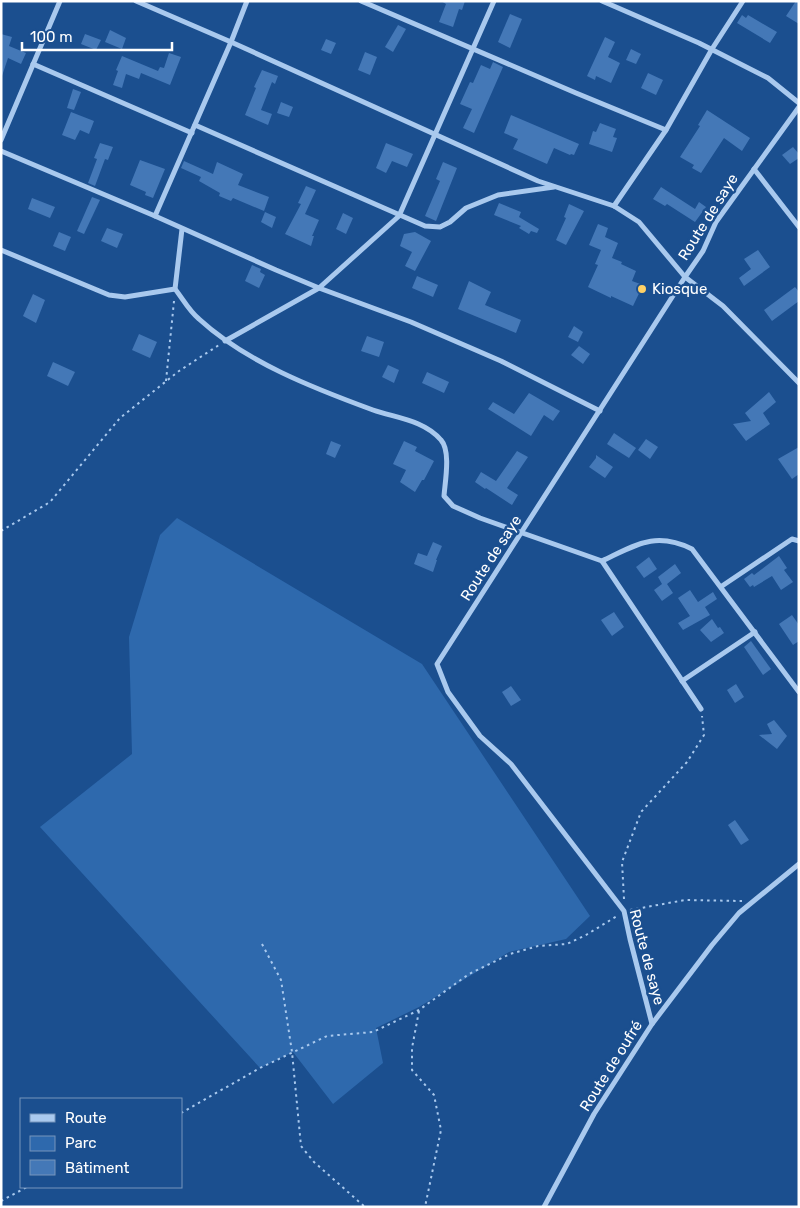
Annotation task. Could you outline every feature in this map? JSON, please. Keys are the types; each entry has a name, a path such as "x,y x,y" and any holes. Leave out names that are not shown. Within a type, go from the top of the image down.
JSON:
{"street":[{"path":"1,140 60,1"},
{"path":"136,1 232,42 538,181 614,206 639,222 685,276 723,306 799,383"},
{"path":"155,216 232,42 248,1"},
{"path":"361,1 666,130"},
{"path":"225,341 319,288 399,216 474,50 494,1"},
{"path":"602,1 712,49 768,78 799,103"},
{"path":"614,206 666,130 712,49 743,1"},
{"path":"33,64 192,133"},
{"name":"Route de saye","path":"652,1024 624,911 511,764 480,736 448,692 438,664 685,276 703,251 716,222 799,107"},
{"path":"195,125 425,226 440,227 450,222 466,208 498,195 555,187"},
{"path":"1,151 319,288 411,322 501,361 600,411"},
{"path":"754,169 799,227"},
{"path":"182,229 175,289 197,318 225,341 303,384 424,426 443,441 446,458 444,496 453,506 480,518 602,561 701,710"},
{"path":"1,250 109,295 125,297 175,289"},
{"path":"722,586 792,539 799,541"},
{"path":"602,561 643,542 662,540 680,543 692,549 722,586 799,692"},
{"path":"682,681 755,632"},
{"name":"Route de oufré","path":"544,1207 594,1114 652,1024 712,945 739,913 799,864"}],"path":[{"path":"166,381 175,289"},
{"path":"1,531 50,502 120,418 166,381 225,341"},
{"path":"624,911 622,862 640,812 687,762 704,735 701,710"},
{"path":"182,1113 222,1089 292,1052 327,1036 373,1032 419,1010 469,974 510,954 538,946 567,944 586,935 624,911 685,900 727,902 754,900"},
{"path":"262,944 281,980 292,1052 301,1146 314,1162 364,1207"},
{"path":"419,1010 412,1048 412,1070 434,1095 441,1130 425,1207"},
{"path":"1,1201 25,1188"}],"green space":[{"path":"177,518 422,664 590,916 566,939 509,952 419,1007 376,1028 383,1063 333,1104 293,1052 260,1068 40,827 132,754 129,637 160,535"}],"building":[{"path":"441,1 465,1 462,10 459,9 453,27 439,22 446,4"},
{"path":"796,1 799,1 799,24 786,16"},
{"path":"510,14 522,19 510,48 498,42"},
{"path":"742,15 746,18 748,15 777,32 770,43 737,23"},
{"path":"398,25 406,29 393,52 385,47"},
{"path":"110,30 126,38 122,49 105,42"},
{"path":"1,34 12,37 9,46 26,53 21,64 8,58 2,76"},
{"path":"85,34 101,40 96,50 81,44"},
{"path":"605,37 615,42 608,57 620,63 611,83 596,76 595,80 587,76"},
{"path":"326,39 336,43 331,54 321,50"},
{"path":"631,49 641,54 636,64 626,60"},
{"path":"365,52 377,57 370,75 358,70"},
{"path":"169,53 181,57 170,85 141,73 139,79 126,74 122,88 113,85 118,71 116,70 122,56 158,71 160,67 164,68"},
{"path":"493,62 503,67 474,133 463,128 472,109 460,104 470,82 473,83 481,65 490,69"},
{"path":"262,70 278,76 275,84 272,82 261,110 272,114 268,125 245,115"},
{"path":"648,73 663,80 656,95 641,88"},
{"path":"73,89 81,92 74,110 67,108"},
{"path":"281,102 293,107 289,117 277,113"},
{"path":"707,110 750,138 742,151 724,138 701,173 692,168 694,165 680,157 700,126 698,125"},
{"path":"71,112 94,121 89,134 80,130 75,140 62,135"},
{"path":"511,115 579,144 574,155 554,148 547,164 513,149 518,139 504,133"},
{"path":"600,123 616,129 613,137 617,138 612,152 589,144 593,131 596,132"},
{"path":"100,143 113,147 108,160 105,159 95,186 88,183 97,159 94,158"},
{"path":"386,143 413,154 407,167 392,161 386,173 376,168"},
{"path":"793,147 799,154 799,158 790,164 782,155"},
{"path":"140,160 165,169 153,198 145,195 146,192 130,185"},
{"path":"184,161 213,174 217,162 243,174 238,185 269,197 264,211 233,198 231,201 219,196 220,193 199,181 201,177 181,168"},
{"path":"443,162 457,168 436,221 425,216 440,181 436,179"},
{"path":"306,186 316,190 305,214 319,220 312,236 314,236 311,246 285,234 301,204 298,203"},
{"path":"661,187 695,209 699,202 706,207 695,222 667,204 665,206 653,199"},
{"path":"92,197 100,200 84,234 77,231"},
{"path":"32,198 55,207 50,218 28,209"},
{"path":"499,203 521,212 519,217 539,229 537,233 531,231 529,234 519,228 521,226 494,215"},
{"path":"569,204 584,211 566,245 556,240 566,218 564,217"},
{"path":"265,212 276,217 272,228 261,222"},
{"path":"343,213 353,218 346,234 336,229"},
{"path":"598,224 608,228 605,237 618,243 612,258 636,271 632,281 643,285 633,306 588,287 598,265 595,264 601,250 589,245"},
{"path":"107,228 123,234 117,248 101,241"},
{"path":"59,232 71,237 65,251 53,246"},
{"path":"415,232 431,241 415,271 405,266 412,252 400,246 404,234"},
{"path":"758,250 770,267 744,286 739,278 751,269 744,259"},
{"path":"252,265 261,269 260,272 265,275 259,288 245,281"},
{"path":"417,276 438,285 433,297 412,288"},
{"path":"469,281 491,292 485,305 521,320 516,333 458,309"},
{"path":"795,287 799,292 799,301 772,321 764,310"},
{"path":"33,294 45,300 36,323 23,316"},
{"path":"574,326 583,332 578,342 568,337"},
{"path":"139,334 157,342 150,358 132,350"},
{"path":"367,336 384,342 379,357 361,351"},
{"path":"579,346 590,354 583,364 571,355"},
{"path":"53,362 75,372 68,386 47,376"},
{"path":"388,365 399,370 394,383 382,377"},
{"path":"427,372 449,382 444,393 422,383"},
{"path":"769,392 776,402 763,413 770,424 746,441 733,424 751,421 745,413"},
{"path":"529,393 560,411 553,421 544,415 531,436 488,409 493,402 514,414"},
{"path":"614,433 636,448 629,458 607,444"},
{"path":"646,439 658,447 650,459 638,450"},
{"path":"331,441 341,445 335,458 326,454"},
{"path":"404,441 417,447 415,451 434,461 415,492 400,482 406,470 393,464"},
{"path":"799,447 799,474 792,479 778,459"},
{"path":"517,451 528,457 507,488 518,495 512,505 475,482 481,472 496,481"},
{"path":"596,455 613,467 605,478 589,467 596,458"},
{"path":"433,542 442,546 433,572 414,564 418,553 427,556"},
{"path":"779,556 787,568 784,570 793,582 781,590 772,576 754,587 753,585 750,587 744,579 752,573 754,575"},
{"path":"649,557 657,569 644,578 636,567"},
{"path":"675,564 681,573 667,584 673,593 662,601 654,590 662,584 658,577"},
{"path":"690,590 698,602 713,592 717,599 705,607 710,615 683,630 678,623 690,616 678,598"},
{"path":"614,612 624,627 612,636 601,620"},
{"path":"792,615 799,625 799,641 793,645 779,624"},
{"path":"712,619 724,633 711,642 700,630"},
{"path":"751,641 771,669 763,675 744,647"},
{"path":"736,684 744,697 735,703 727,690"},
{"path":"511,686 521,700 511,706 502,692"},
{"path":"774,720 787,736 777,749 759,735 772,734 767,724"},
{"path":"735,820 749,840 741,845 728,825"}],"place":[{"name":"Kiosque","path":"642,289"}]}
